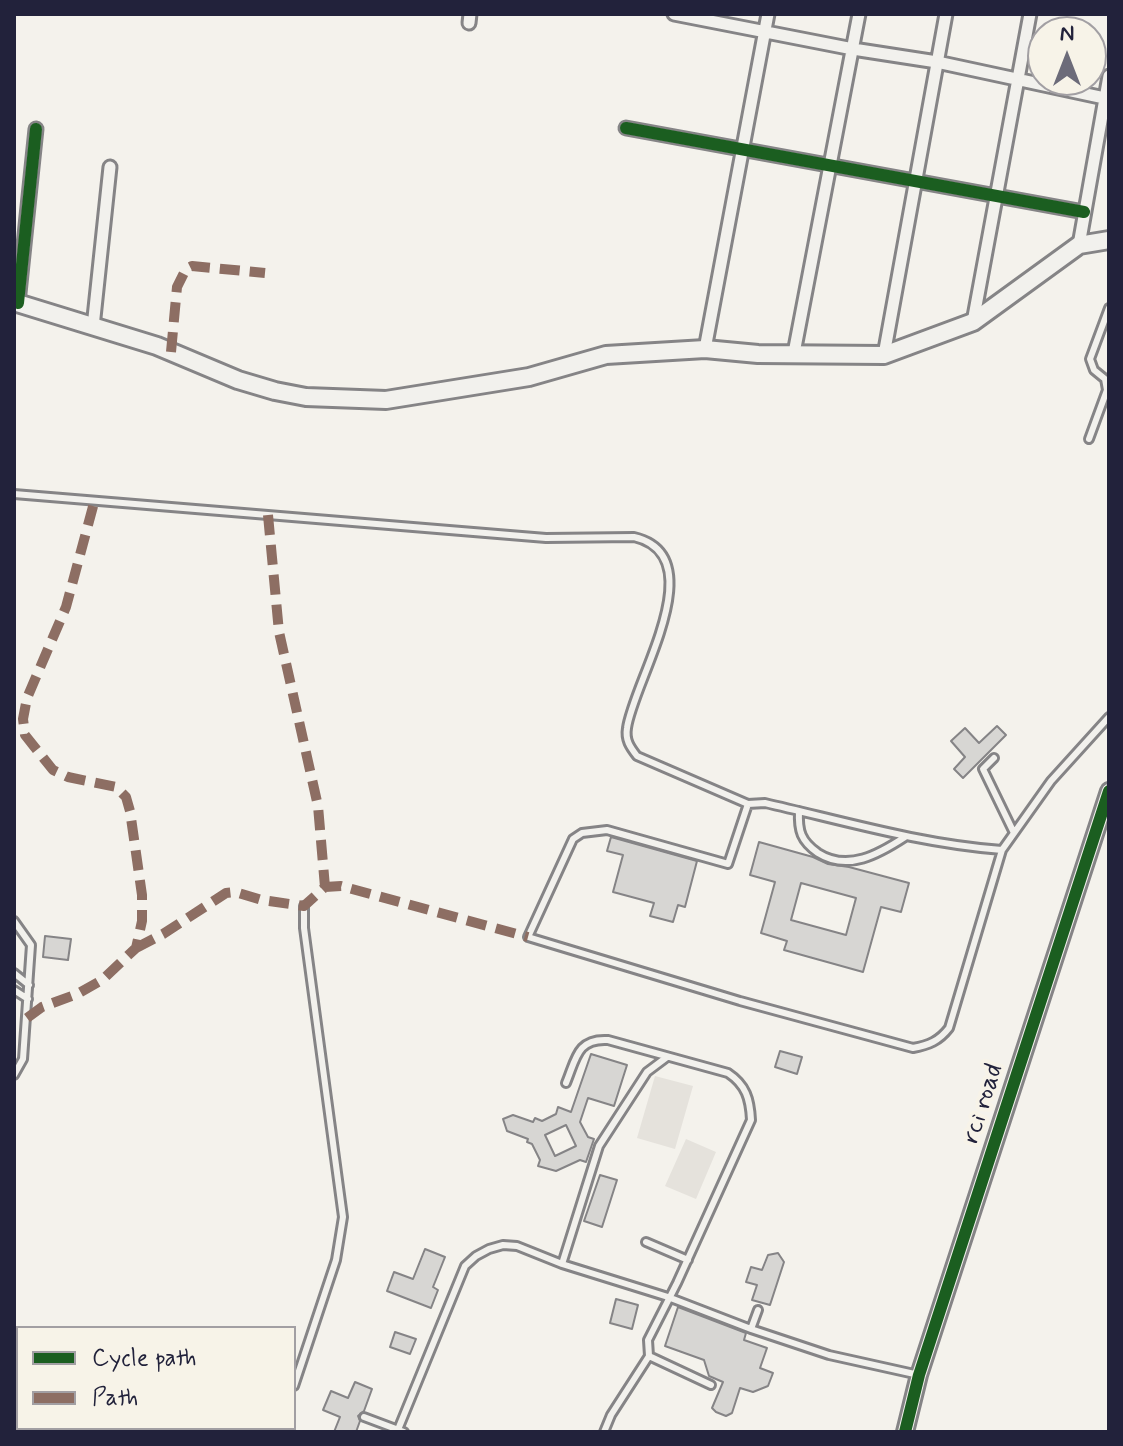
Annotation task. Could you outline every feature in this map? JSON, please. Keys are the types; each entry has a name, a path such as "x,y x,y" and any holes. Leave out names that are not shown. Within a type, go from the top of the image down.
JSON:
{"main road":[{"path":"16,303 157,346 238,380 306,397 386,400 529,377 606,355 705,349 758,354 884,355 973,322 1079,245 1109,240"}],"street":[{"path":"676,14 853,49 937,62 1107,99"},
{"path":"705,349 768,14"},
{"path":"794,353 859,14"},
{"path":"884,355 946,14"},
{"path":"973,322 1030,14"},
{"path":"1079,245 1109,76"},
{"path":"626,128 1084,212"},
{"path":"16,303 36,129"},
{"path":"93,327 110,167"},
{"name":"rci road","path":"905,1432 919,1375 1107,803"}],"lane":[{"path":"1089,439 1107,390 1105,379 1094,370 1090,359 1109,308"},
{"path":"14,494 546,538 634,537 646,540 658,549 665,560 671,588 627,728 628,743 637,756 748,804 765,803 954,846 1002,850"},
{"path":"748,804 728,864 607,830 582,833 573,839 528,937 740,1001 913,1048 925,1046 940,1039 949,1028 1002,850 1051,781 1109,717"},
{"path":"994,758 983,769 1014,833"},
{"path":"799,811 798,826 804,843 825,857 846,863 883,851 905,837"},
{"path":"296,1380 336,1260 343,1217 304,928 304,906"},
{"path":"14,921 31,945 23,1059 14,1075"},
{"path":"14,973 29,985"},
{"path":"14,990 28,999"},
{"path":"566,1083 583,1044 590,1040 608,1040 728,1073 741,1081 751,1106 751,1120 648,1340 649,1356 611,1415 604,1432"},
{"path":"562,1264 599,1146 647,1072 667,1057"},
{"path":"646,1242 688,1260"},
{"path":"364,1417 400,1431 465,1266 476,1256 503,1245 517,1246 829,1355 919,1375"},
{"path":"751,1329 758,1310"},
{"path":"649,1356 711,1385"}],"shaded area":[{"path":"655,1076 693,1086 675,1149 637,1138"},
{"path":"686,1139 716,1152 696,1199 665,1186"}],"building":[{"path":"997,726 1006,735 963,778 954,769 965,757 951,741 965,728 979,743"},
{"path":"611,837 697,861 685,907 678,905 673,922 650,916 654,903 613,892 623,855 607,851"},
{"path":"759,842 828,864 909,883 901,912 881,907 863,972 784,950 787,941 761,933 775,882 750,875","holes":["801,883 856,898 846,935 791,920"]},
{"path":"45,936 71,939 68,960 43,957"},
{"path":"780,1051 802,1057 797,1074 775,1067"},
{"path":"591,1054 627,1065 614,1106 588,1098 580,1122 588,1137 594,1139 586,1162 580,1160 556,1171 538,1166 540,1160 532,1144 527,1142 528,1139 507,1131 503,1119 513,1115 533,1122 535,1118 542,1121 556,1114 558,1107 571,1112","holes":["566,1125 576,1146 555,1156 545,1135"]},
{"path":"600,1175 617,1180 602,1227 584,1221"},
{"path":"425,1249 445,1257 433,1287 438,1290 431,1308 387,1291 394,1272 413,1279"},
{"path":"778,1253 784,1262 770,1305 752,1300 757,1285 746,1282 751,1267 762,1270 768,1255"},
{"path":"616,1299 638,1305 632,1329 610,1323"},
{"path":"678,1307 746,1333 744,1340 767,1348 760,1368 773,1373 768,1386 753,1392 740,1388 732,1413 726,1416 716,1412 712,1408 723,1382 709,1376 704,1360 665,1346"},
{"path":"395,1332 416,1339 410,1354 390,1347"},
{"path":"355,1382 372,1389 364,1411 358,1416 360,1421 356,1432 334,1432 340,1417 323,1410 331,1391 348,1398"}],"marked path":[{"path":"171,352 177,287 186,269 192,266 265,273"},
{"path":"27,1018 42,1007 77,994 102,980 136,948 142,921 142,895 126,797 116,787 68,777 53,770 25,735 23,719 27,698 66,607 95,499"},
{"path":"268,515 279,632 318,806 325,887"},
{"path":"136,948 226,893 235,892 262,900 304,906 325,887 341,886 528,937"}],"cycle path":[{"path":"626,128 1084,212"},
{"path":"18,303 36,129"},
{"path":"905,1432 919,1375 1109,791"}]}
